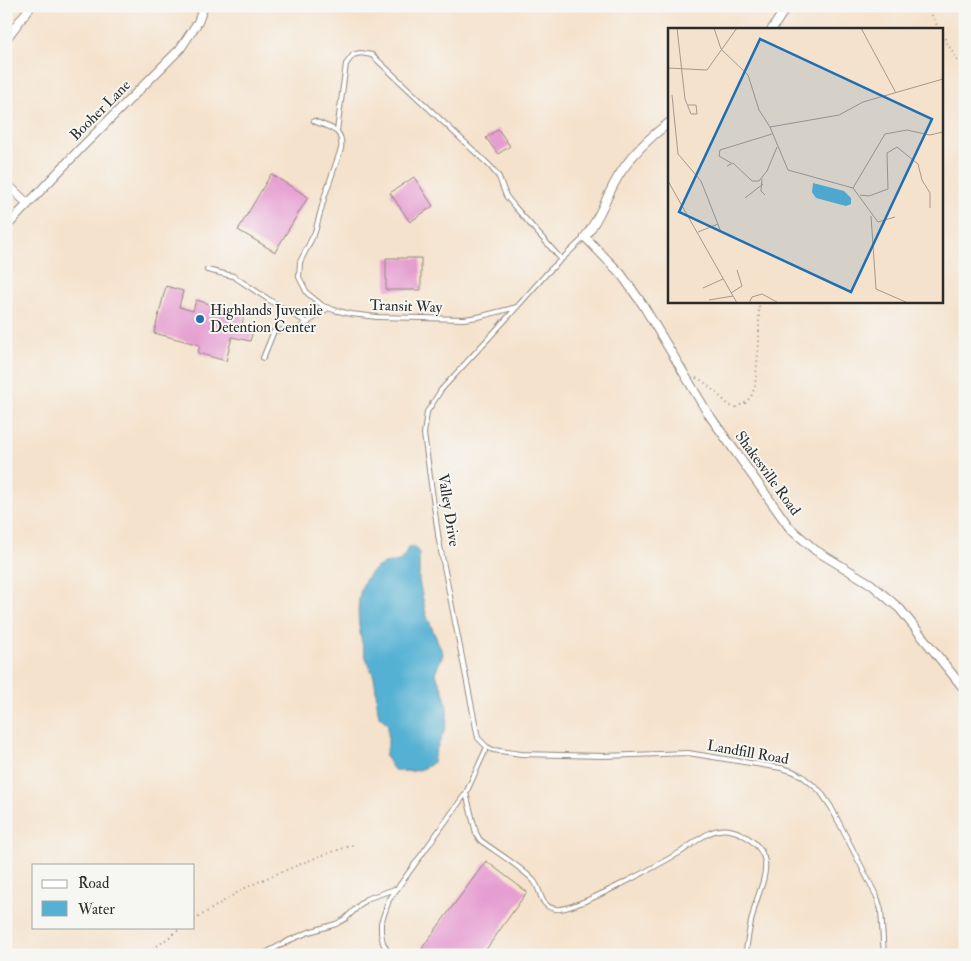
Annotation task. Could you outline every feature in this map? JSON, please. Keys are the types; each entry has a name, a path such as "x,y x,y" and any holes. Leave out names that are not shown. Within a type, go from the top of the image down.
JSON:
{"street":[{"path":"6,39 31,6"},
{"name":"Booher Lane","path":"6,227 81,148 180,49 190,36 204,6"},
{"path":"773,28 787,6"},
{"name":"Valley Drive","path":"586,237 600,216 620,172 642,145 668,124"},
{"path":"6,183 28,204"},
{"name":"Shakesville Road","path":"586,237 620,274 643,305 711,417 790,527 815,550 870,584 900,609 965,690"}],"lane":[{"path":"314,121 337,131 346,64 354,55 360,52 372,55 490,166 499,177 506,196 561,259"},
{"name":"Transit Way","path":"337,131 341,135 342,148 314,232 300,262 302,286 314,300 328,308 351,314 377,317 464,318 478,317 517,307"},
{"name":"Valley Drive","path":"487,747 478,738 460,641 451,606 438,532 424,423 427,412 441,390 548,272 586,237"},
{"path":"207,270 233,276 308,323"},
{"path":"263,358 274,331 298,329 328,308"},
{"path":"390,955 383,943 381,923 389,900 466,793 487,747"},
{"name":"Landfill Road","path":"487,747 493,750 521,754 555,756 688,754 781,768 802,776 820,791 831,807 877,897 881,910 884,955"},
{"path":"466,793 476,833 480,840 534,882 544,904 556,909 563,909 598,895 719,830 738,833 747,838 758,848 763,856 765,870 753,914 745,955"},
{"path":"262,955 308,932 345,920 366,899 396,888"}],"path":[{"path":"927,6 938,28"},
{"path":"944,37 965,74"},
{"path":"686,378 703,381 730,406 741,406 751,397 755,386 759,302"},
{"path":"195,919 268,877 356,844"},
{"path":"145,955 182,928"}],"water":[{"path":"408,547 414,547 419,553 419,581 426,614 443,654 435,673 444,693 447,707 447,722 433,762 419,770 410,771 394,770 385,756 388,747 388,724 379,716 373,674 367,662 361,637 358,610 359,597 369,575 378,567 400,561"}],"building":[{"path":"498,129 510,146 498,154 486,138"},
{"path":"271,174 308,197 275,252 238,230"},
{"path":"414,177 433,206 410,222 390,193"},
{"path":"386,258 421,258 421,290 386,290"},
{"name":"Highlands Juvenile Detention Center","path":"166,286 183,291 179,307 193,311 196,300 244,314 242,325 254,328 250,341 232,337 226,361 198,353 200,345 154,333"},
{"path":"486,861 527,892 482,955 431,955 422,948"}],"place":[{"name":"Highlands Juvenile Detention Center","path":"200,319"}]}
